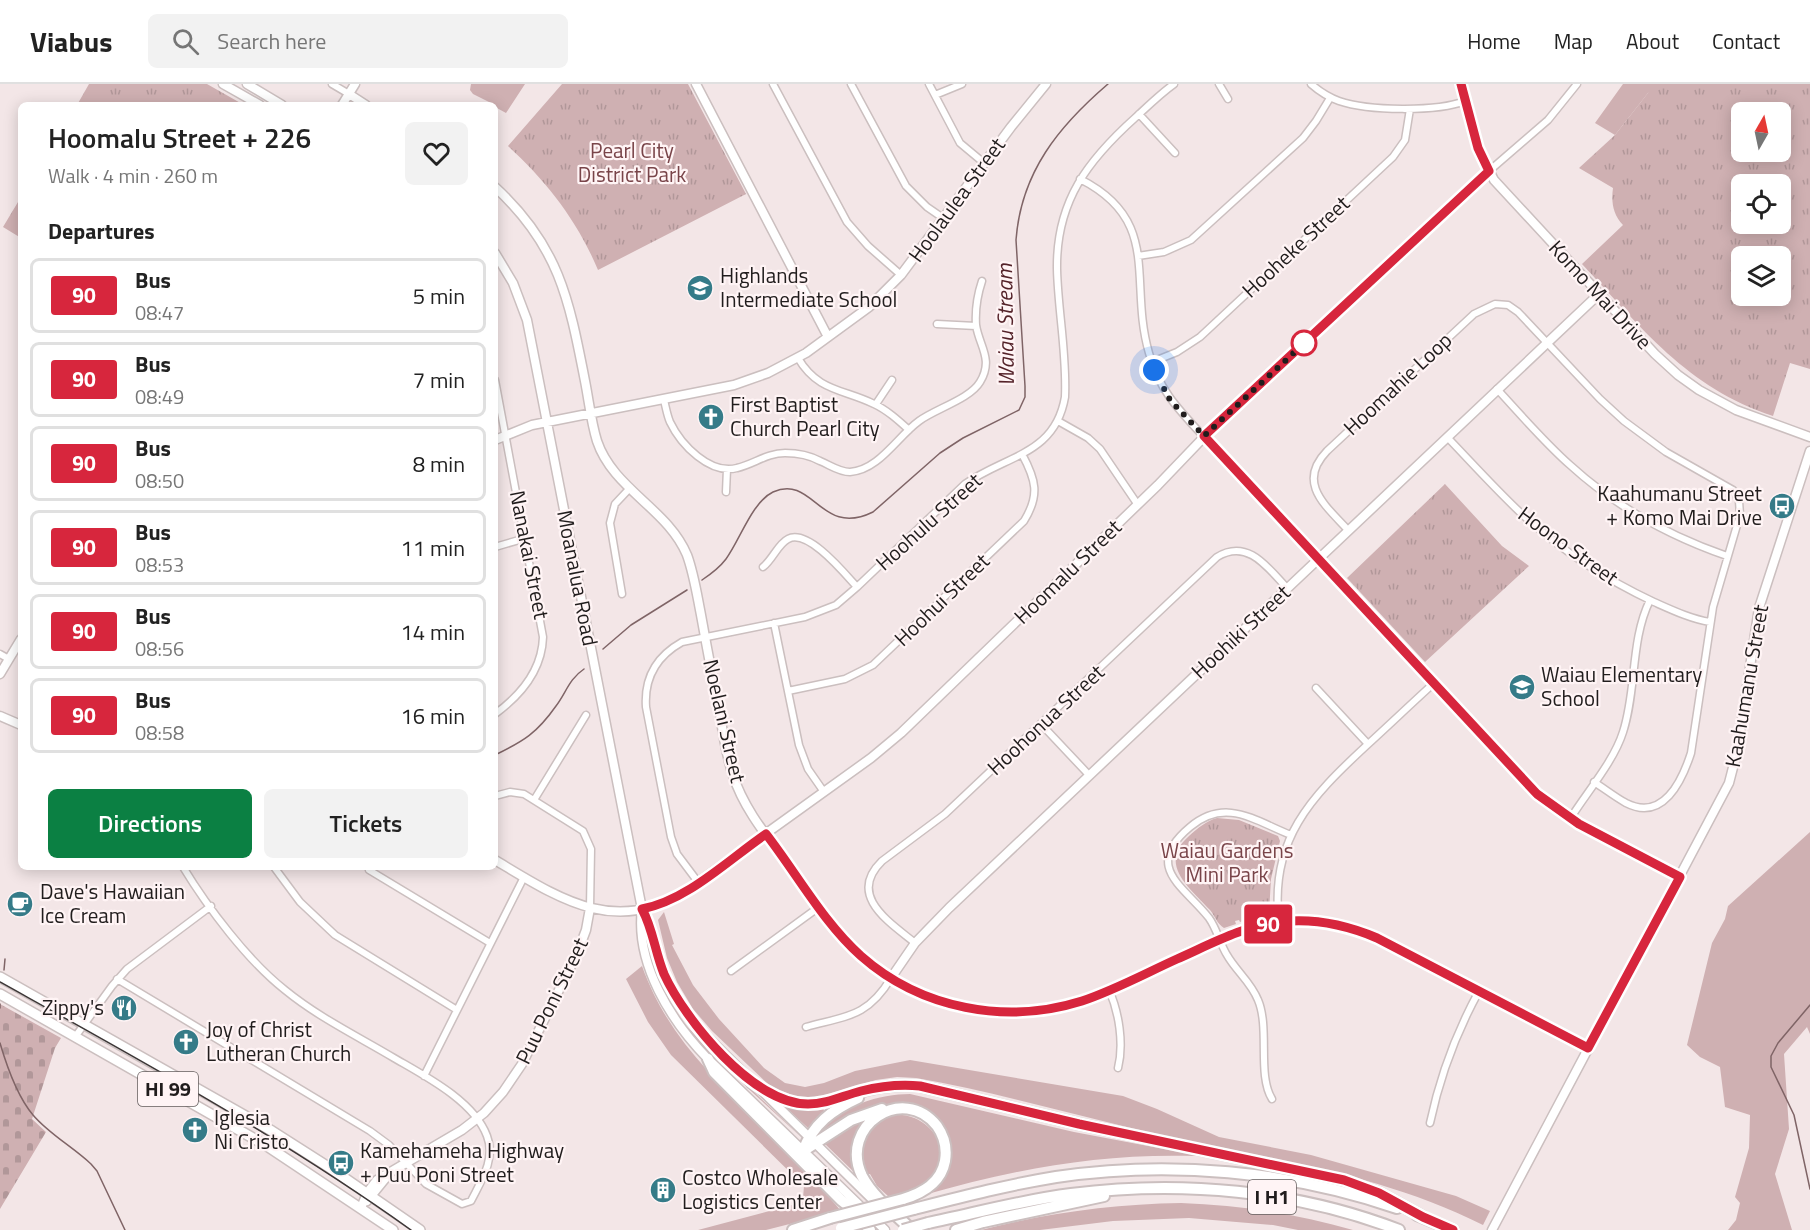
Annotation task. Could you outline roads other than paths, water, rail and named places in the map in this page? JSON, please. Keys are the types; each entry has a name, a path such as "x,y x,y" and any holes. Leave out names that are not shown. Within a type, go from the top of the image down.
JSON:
{"highway":[{"path":"708,1059 714,1072 850,1207 870,1230"},
{"path":"752,1083 782,1099 805,1104 825,1103 870,1089 893,1085 920,1086 1079,1124 1344,1180 1379,1193 1423,1217"},
{"path":"803,1151 831,1112 862,1096 870,1089"},
{"path":"793,1230 921,1193 933,1184 943,1167 946,1152 943,1136 934,1123 918,1112 900,1109 863,1114 812,1141"},
{"path":"900,1109 881,1113 866,1126 858,1142 857,1160 867,1184 912,1230"},
{"name":"I H1","path":"837,1229 975,1193 1057,1177 1115,1170 1175,1169 1241,1173 1304,1183 1352,1194 1423,1217 1453,1230"},
{"path":"840,1186 850,1207"},
{"path":"956,1230 983,1222 1141,1188"},
{"name":"I H1","path":"903,1230 1010,1204 1060,1195 1141,1188 1195,1189 1289,1200 1340,1211 1399,1230"}],"main road":[{"name":"HI 99","path":"3,978 262,1124 420,1230"},
{"name":"HI 99","path":"0,994 267,1146 393,1230"}],"street":[{"path":"224,84 255,102"},
{"path":"247,84 277,102"},
{"path":"332,84 361,102"},
{"path":"344,102 355,84"},
{"path":"696,84 828,337"},
{"path":"773,84 847,222 867,246 901,275"},
{"path":"851,84 906,186 922,202 944,218"},
{"path":"929,84 960,143 984,163"},
{"path":"934,95 962,84"},
{"name":"Hoolaulea Street","path":"498,439 523,428 547,422 734,385 768,373 798,358 869,307 901,275 1046,84"},
{"name":"Hoohulu Street","path":"698,882 677,854 671,837 647,714 646,693 654,668 666,653 682,642 805,617 829,609 857,587 965,484 1045,439 1058,421 1063,408 1065,390 1057,251 1067,207 1080,179 1101,150 1174,84"},
{"path":"1219,84 1228,99"},
{"path":"1311,84 1330,98 1353,105 1434,109 1465,101"},
{"name":"Komo Mai Drive","path":"1461,84 1478,148 1499,186 1655,354 1699,390 1742,413 1810,437"},
{"name":"Hoomalu Street","path":"498,862 561,898 590,908 614,911 642,909 671,900 766,834 871,758 901,733 1137,505 1204,436 1489,171 1548,120 1577,84"},
{"path":"1138,256 1164,252 1197,236 1303,138 1316,122 1330,98"},
{"name":"Hooheke Street","path":"1152,362 1177,352 1200,337 1393,157 1405,140 1410,109"},
{"path":"1139,114 1175,153"},
{"path":"1080,179 1103,193 1121,210 1133,232 1138,256 1144,334 1152,362 1166,394 1524,782 1570,819 1680,877"},
{"name":"Noelani Street","path":"498,190 530,225 556,270 569,304 596,438 605,459 612,470 679,539 690,563 732,772 744,801 819,907 852,948 891,978 921,994 972,1009 1027,1012 1081,1001 1244,930 1279,922 1317,922 1362,932 1385,941 1588,1048"},
{"name":"Moanalua Road","path":"498,258 523,306 642,909 649,922 663,972 682,1007 699,1029 903,1230"},
{"path":"664,400 668,419 681,438 709,464 727,470 768,455 790,453 812,457 841,471 854,471 872,464 926,416 965,395 979,384 986,359 976,326 976,299 982,280"},
{"name":"Hoohiki Street","path":"891,978 915,944 949,908 1599,294"},
{"name":"Hoomahie Loop","path":"1348,530 1323,503 1314,485 1317,462 1474,314 1483,308 1499,304 1513,308 1524,316 1600,399 1632,428 1666,452 1724,483 1736,493 1740,515 1710,622 1691,753 1674,791 1659,804 1637,807 1594,782"},
{"path":"937,324 976,326"},
{"path":"798,358 809,374 825,386 876,404 909,430"},
{"path":"876,404 892,380"},
{"path":"1497,389 1559,455 1599,490 1633,513 1670,533 1727,556"},
{"name":"Nanakai Street","path":"498,395 542,624 543,644 537,667 529,680 514,698 498,711"},
{"path":"1058,421 1088,438 1100,449 1137,505"},
{"name":"Hoono Street","path":"1447,437 1536,527 1586,565 1650,600 1710,622"},
{"name":"Kaahumanu Street","path":"1492,1230 1720,801 1734,767 1759,608 1806,473 1810,452"},
{"name":"Hoohui Street","path":"788,691 845,679 873,665 1024,521 1033,504 1035,493 1030,471 1022,454"},
{"path":"726,492 727,470"},
{"path":"622,594 610,523 615,504 630,488"},
{"path":"763,567 772,560 785,541 792,537 800,538 827,555 857,587"},
{"path":"498,546 526,538"},
{"name":"Hoohonua Street","path":"915,944 874,908 869,891 870,880 874,870 882,861 945,814 1222,554 1236,550 1252,554 1287,588"},
{"path":"1570,819 1617,747 1623,733 1640,629 1650,600"},
{"path":"774,623 802,754 824,792"},
{"path":"0,674 18,644"},
{"path":"0,654 9,659"},
{"path":"1279,922 1280,877 1292,835 1304,812 1316,795 1433,684"},
{"path":"1316,688 1368,744"},
{"path":"534,800 586,715"},
{"path":"0,716 18,724"},
{"path":"1041,724 1089,775"},
{"name":"Puu Poni Street","path":"361,1208 376,1180 407,1164 476,1120 503,1092 522,1064 581,945 586,930 590,908 592,855 587,836 577,826 517,792 503,792 498,794"},
{"path":"1272,1099 1267,1089 1261,1007 1251,986 1230,960 1208,917 1172,877 1168,862 1175,841 1203,817 1221,812 1239,813 1292,835"},
{"path":"117,979 370,1131 389,1145 426,1184 457,1202 468,1203 484,1176 489,1156 488,1138 476,1120 459,1100 424,1076 287,992 244,951 185,870"},
{"path":"276,870 304,906 335,935 457,1010"},
{"path":"369,870 490,943"},
{"path":"424,1076 524,877"},
{"path":"75,1036 117,979 145,954 211,906"},
{"path":"731,971 819,907"},
{"name":"Moanalua Road","path":"642,909 640,925 644,946 657,986 686,1035 885,1230"},
{"path":"806,1027 866,1008 877,999 891,978"},
{"path":"1109,990 1116,1006 1121,1055 1118,1068"},
{"path":"1430,1122 1445,1065 1479,991"}],"waterway":[{"name":"Waiau Stream","path":"702,580 726,559 759,504 773,492 787,489 798,491 829,512 841,517 855,518 873,512 940,453 963,438 1019,410 1025,397 1016,240 1019,215 1034,172 1046,152 1074,117 1108,84"},
{"name":"Waiau Stream","path":"603,649 631,625 687,590"},
{"name":"Waiau Stream","path":"498,753 536,730 556,706 575,677 584,669"},
{"name":"Waiau Stream","path":"4,970 5,959"},
{"path":"1810,1005 1778,1043 1771,1056 1771,1067 1794,1115 1810,1189"},
{"name":"Waiau Stream","path":"0,1043 13,1081 27,1107 46,1128 97,1171 125,1230"}],"railway":[{"path":"0,982 261,1131 411,1230"}],"place":[{"name":"Highlands Intermediate School","path":"700,288"},
{"name":"First Baptist Church Pearl City","path":"711,417"},
{"name":"Kaahumanu Street + Komo Mai Drive","path":"1782,506"},
{"name":"Waiau Elementary School","path":"1522,687"},
{"name":"Dave's Hawaiian Ice Cream","path":"20,904"},
{"name":"Zippy's","path":"124,1008"},
{"name":"Joy of Christ Lutheran Church","path":"186,1042"},
{"name":"Iglesia Ni Cristo","path":"195,1130"},
{"name":"Kamehameha Highway + Puu Poni Street","path":"341,1163"},
{"name":"Costco Wholesale Logistics Center","path":"663,1190"}],"park label":[{"name":"Pearl City District Park","path":"632,163"},
{"name":"Waiau Gardens Mini Park","path":"1227,863"}]}
